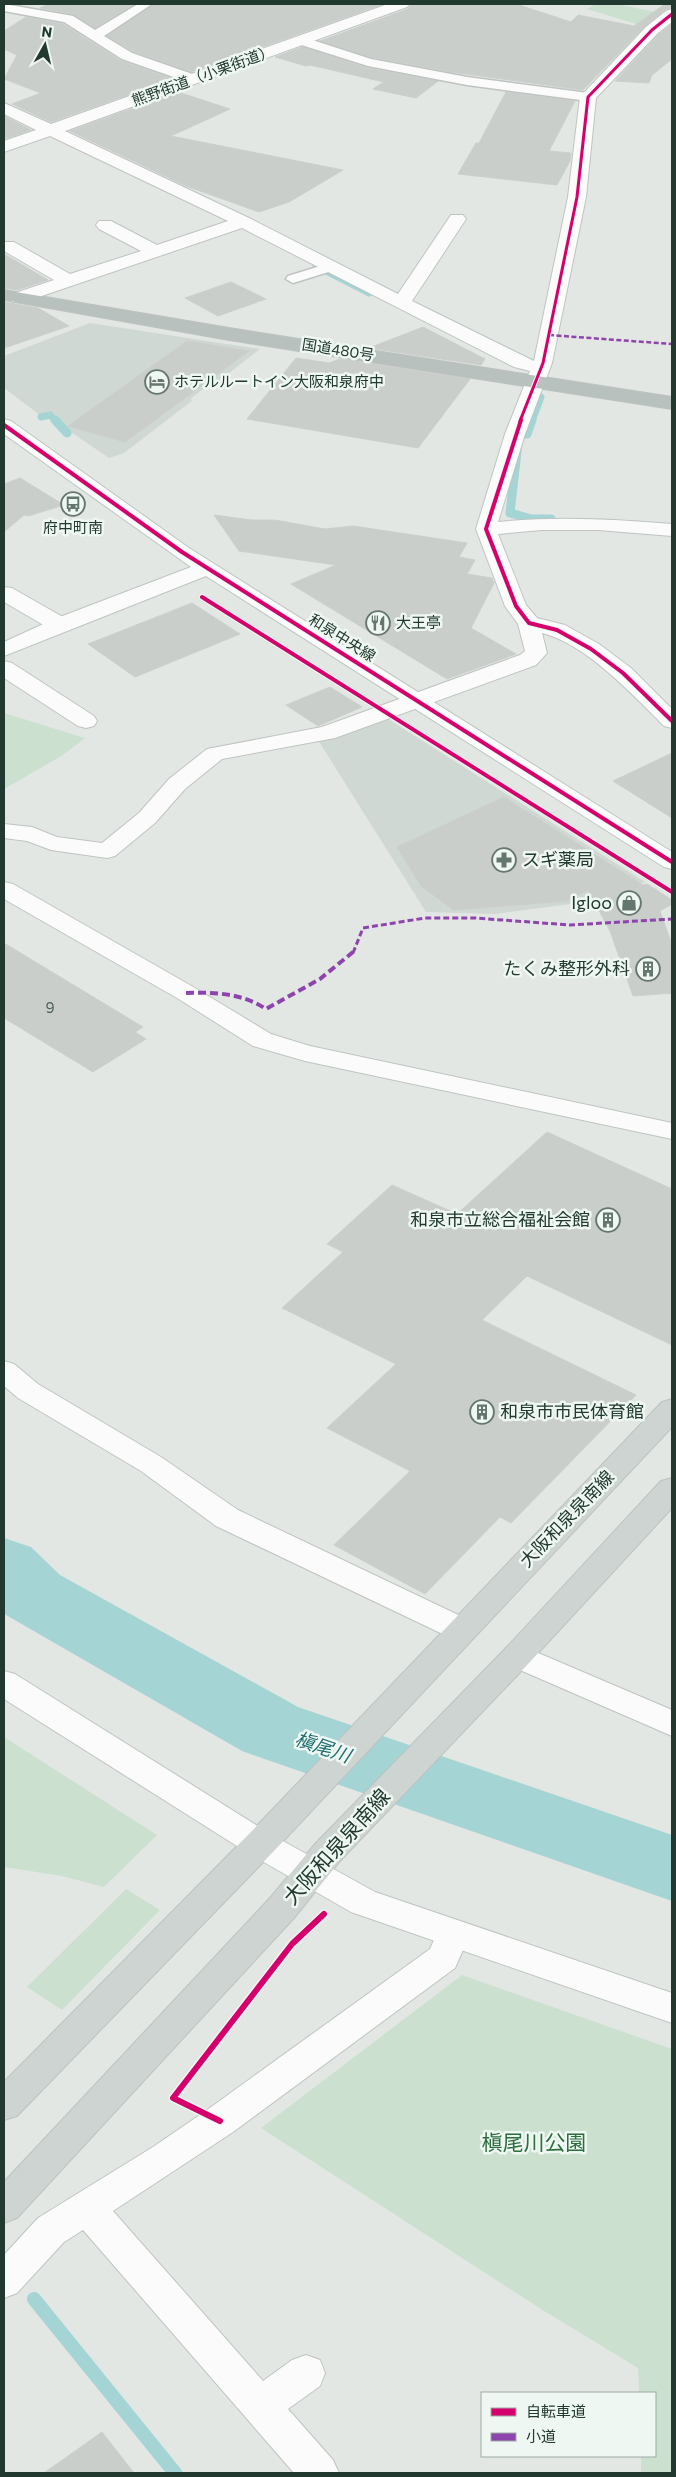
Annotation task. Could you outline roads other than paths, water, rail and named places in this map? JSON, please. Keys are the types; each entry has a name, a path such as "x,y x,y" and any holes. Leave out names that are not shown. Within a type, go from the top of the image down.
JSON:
{"highway":[{"name":"国道480号","path":"11,297 539,375 672,403"}],"main road":[{"name":"大阪和泉泉南線","path":"4,2105 267,1836 672,1409"},
{"name":"大阪和泉泉南線","path":"4,2208 282,1908 319,1863 672,1489"}],"street":[{"name":"熊野街道（小栗街道）","path":"4,147 53,131 402,4"},
{"path":"4,831 32,834 51,843 108,851 148,818 177,784 215,754 327,733 528,660 536,653 529,624 516,606 486,529 515,434 539,375 577,197 588,97 652,30 672,14"},
{"path":"4,108 120,165 243,222 326,268 402,302 521,362 539,375"},
{"path":"402,302 457,219"},
{"path":"11,297 69,281 243,222"},
{"path":"105,225 155,252"},
{"path":"8,246 69,281"},
{"name":"和泉中央線","path":"4,425 145,528 672,862"},
{"path":"486,529 542,524 598,524 672,530"},
{"path":"4,650 60,624 208,568"},
{"path":"4,593 60,624"},
{"path":"529,624 557,630 591,649 623,673 672,721"},
{"path":"4,668 86,721"},
{"path":"4,889 186,993 262,1040 305,1053 672,1131"},
{"path":"4,1371 28,1391 151,1464 227,1518 458,1634"},
{"path":"511,1661 672,1724"},
{"path":"4,1683 267,1836 319,1863 363,1902 672,2008"},
{"path":"4,2281 51,2230 166,2158 242,2105 443,1958 453,1934"},
{"path":"4,2082 44,2064"},
{"path":"87,2208 261,2405 318,2473"},
{"path":"261,2405 306,2373"}],"lane":[{"path":"94,36 146,4"},
{"path":"4,7 68,19 128,56 193,79"},
{"path":"300,40 377,64 467,80 588,97"},
{"path":"293,279 326,268"}],"waterway":[{"path":"316,266 369,293"},
{"path":"532,421 541,397"},
{"path":"41,417 50,415 55,420"},
{"path":"55,420 67,433"},
{"path":"532,420 527,434 519,434 510,513 532,519 551,519"},
{"name":"槇尾川","path":"4,1566 33,1595 270,1729 672,1868"},
{"path":"34,2299 175,2473"}],"place":[{"name":"ホテルルートイン大阪和泉府中","path":"157,382"},
{"name":"府中町南","path":"73,504"},
{"name":"大王亭","path":"378,623"},
{"name":"スギ薬局","path":"504,860"},
{"name":"Igloo","path":"629,903"},
{"name":"たくみ整形外科","path":"648,969"},
{"name":"和泉市立総合福祉会館","path":"608,1220"},
{"name":"和泉市市民体育館","path":"482,1412"}],"park label":[{"name":"槇尾川公園","path":"534,2143"}]}
